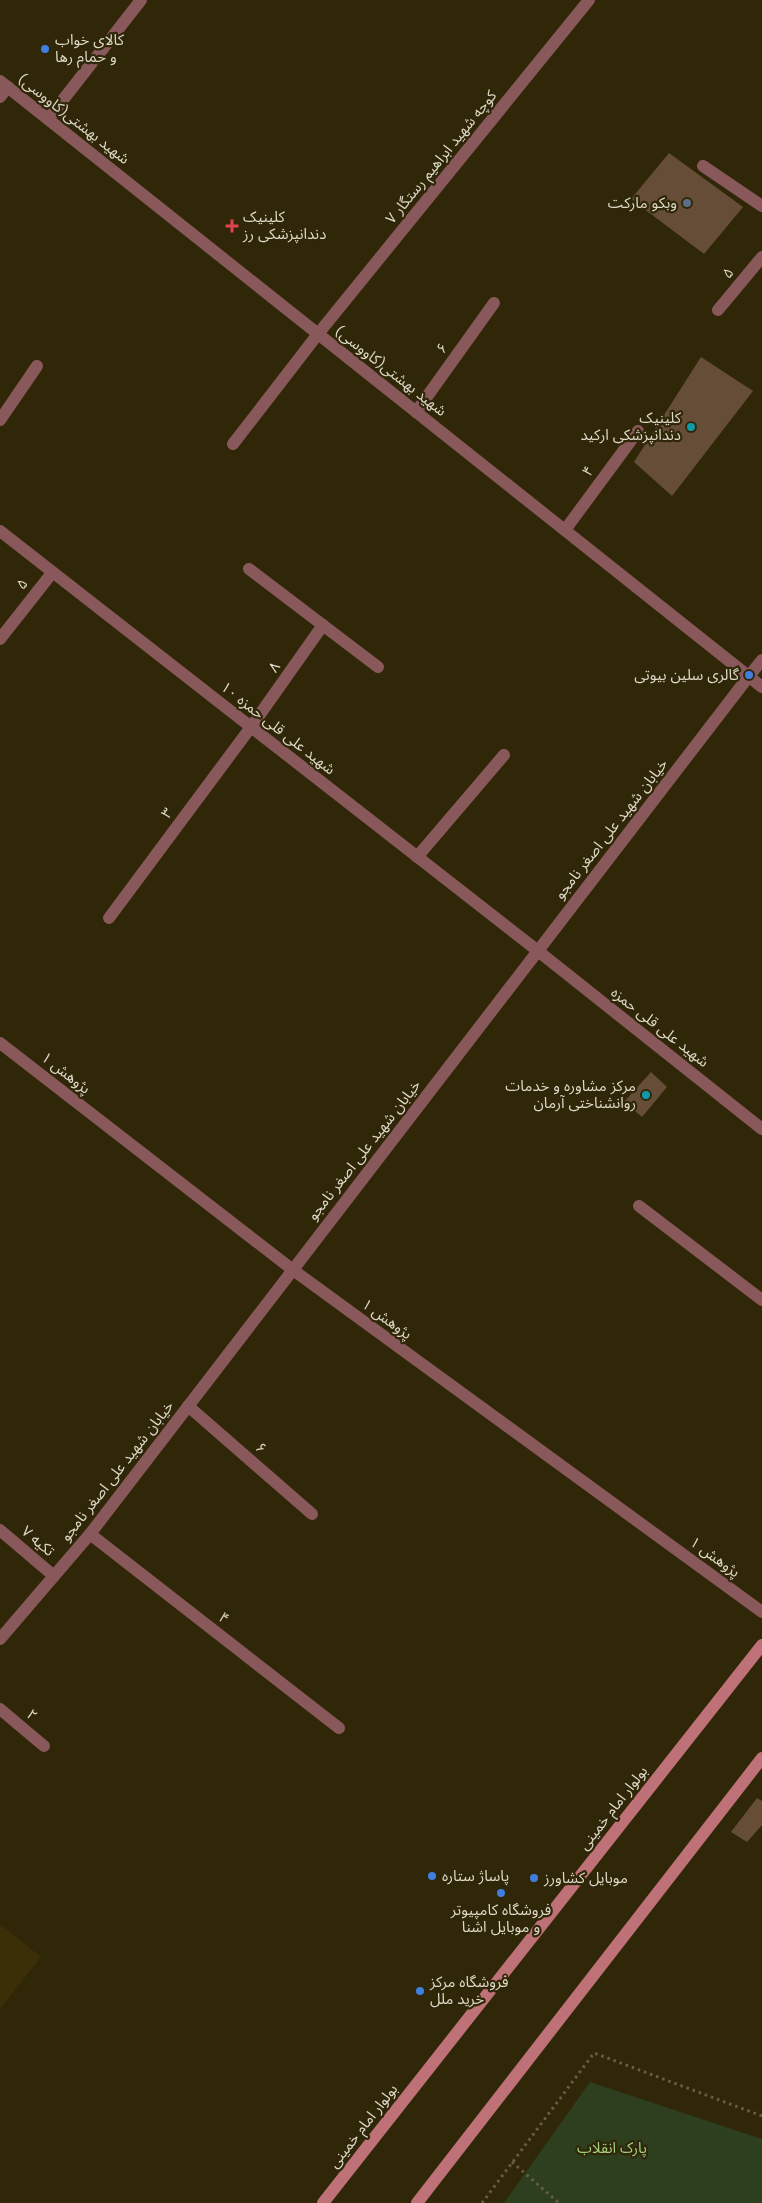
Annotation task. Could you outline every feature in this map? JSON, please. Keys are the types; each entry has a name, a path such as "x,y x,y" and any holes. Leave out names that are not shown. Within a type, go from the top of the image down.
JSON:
{"main road":[{"name":"بولوار امام خمینی","path":"323,2203 762,1645"},
{"path":"417,2203 762,1758"}],"street":[{"path":"48,119 141,0"},
{"name":"کوچه شهید ابراهیم رستگار ۷","path":"233,444 318,334 589,0"},
{"name":"شهید بهشتی(کاووسی)","path":"3,88 48,119 762,687"},
{"path":"703,166 762,206"},
{"name":"۵","path":"718,310 762,257"},
{"name":"۶","path":"416,412 494,303"},
{"path":"0,420 37,366"},
{"name":"۴","path":"566,530 638,431"},
{"name":"شهید علی قلی حمزه ۱۰","path":"0,531 538,951"},
{"path":"249,569 378,667"},
{"name":"۵","path":"0,639 52,573"},
{"name":"۸","path":"251,728 323,625"},
{"name":"خیابان شهید علی اصغر نامجو","path":"0,1639 90,1534 762,660"},
{"name":"۳","path":"109,918 251,728"},
{"path":"418,857 504,755"},
{"name":"شهید علی قلی حمزه","path":"538,951 762,1129"},
{"name":"پژوهش ۱","path":"2,1049 293,1270 762,1612"},
{"path":"639,1206 762,1300"},
{"name":"۶","path":"188,1406 312,1514"},
{"name":"تکیه ۷","path":"0,1530 54,1576"},
{"name":"۴","path":"90,1534 339,1728"},
{"name":"۲","path":"0,1709 44,1746"}],"path":[{"path":"482,2203 594,2053 762,2116"},
{"path":"512,2162 559,2203"}],"shaded area":[{"path":"0,1924 41,1957 0,2009"}],"green space":[{"name":"پارک انقلاب","path":"590,2082 762,2139 762,2203 504,2203"}],"building":[{"name":"وبکو مارکت","path":"669,153 743,207 704,254 631,199"},
{"name":"کلینیک دندانپزشکی ارکید","path":"701,357 753,391 672,496 634,462"},
{"name":"مرکز مشاوره و خدمات روانشناختی آرمان","path":"651,1072 667,1087 642,1117 624,1102"},
{"path":"757,1798 762,1801 762,1825 747,1842 731,1832"}],"place":[{"name":"کالای خواب و حمام رها","path":"45,49"},
{"name":"وبکو مارکت","path":"687,203"},
{"name":"کلینیک دندانپزشکی رز","path":"232,226"},
{"name":"کلینیک دندانپزشکی ارکید","path":"691,427"},
{"name":"گالری سلین بیوتی","path":"749,675"},
{"name":"مرکز مشاوره و خدمات روانشناختی آرمان","path":"646,1095"},
{"name":"پاساژ ستاره","path":"432,1876"},
{"name":"موبایل کشاورز","path":"534,1878"},
{"name":"فروشگاه کامپیوتر و موبایل اشنا","path":"501,1893"},
{"name":"فروشگاه مرکز خرید ملل","path":"420,1991"}]}
